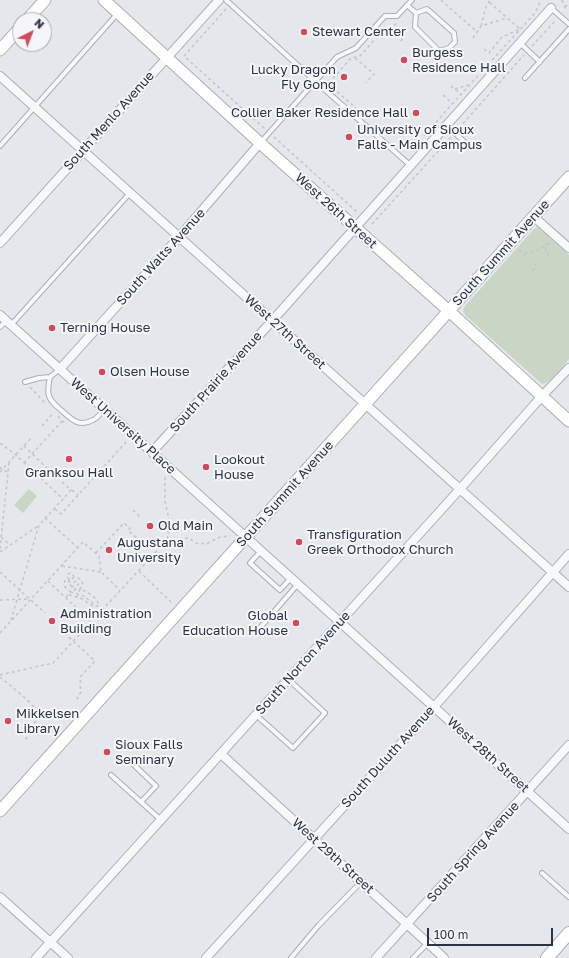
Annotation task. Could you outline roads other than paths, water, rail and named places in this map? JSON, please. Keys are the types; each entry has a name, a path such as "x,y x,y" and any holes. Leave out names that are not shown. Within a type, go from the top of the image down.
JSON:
{"main road":[{"path":"547,958 569,933"}],"street":[{"path":"34,12 45,0"},
{"name":"West 26th Street","path":"104,0 260,143 449,311 569,421"},
{"name":"South Menlo Avenue","path":"0,243 219,0"},
{"name":"South Prairie Avenue","path":"152,452 272,321 551,8"},
{"path":"0,50 12,37"},
{"name":"West 27th Street","path":"0,76 569,588"},
{"name":"South Walts Avenue","path":"60,369 179,237 260,143"},
{"name":"South Summit Avenue","path":"0,811 569,177"},
{"path":"534,217 569,248"},
{"name":"West University Place","path":"6,320 246,537"},
{"name":"South Norton Avenue","path":"36,958 460,489 542,396 569,368"},
{"name":"West 28th Street","path":"246,537 569,829"},
{"name":"South Duluth Avenue","path":"206,958 434,707 569,554"},
{"name":"South Spring Avenue","path":"376,958 569,745"},
{"name":"West 29th Street","path":"221,754 444,958"},
{"path":"1,899 68,958"}],"lane":[{"path":"226,0 410,165"},
{"path":"260,143 337,57 356,48 385,16 397,16 412,0"},
{"path":"407,5 416,13"},
{"path":"551,8 569,24"},
{"path":"427,9 454,33 455,42 449,48 439,51 415,26 416,13 427,9"},
{"path":"0,146 118,13"},
{"path":"526,78 569,29"},
{"path":"519,43 540,62"},
{"path":"446,125 470,148"},
{"path":"0,327 130,193"},
{"path":"25,382 50,377 60,369"},
{"path":"50,377 48,388 52,403 73,421 86,423 95,420 104,409"},
{"path":"261,551 250,563 280,590 291,578"},
{"path":"259,629 298,584"},
{"path":"256,715 294,748 325,713 288,679"},
{"path":"134,765 156,786 141,802"},
{"path":"112,775 161,820"},
{"path":"542,872 569,897"},
{"path":"290,958 318,926 361,882"},
{"path":"413,958 428,943"}],"place":[{"name":"Stewart Center","path":"304,32"},
{"name":"Burgess Residence Hall","path":"404,60"},
{"name":"Lucky Dragon Fly Gong","path":"344,77"},
{"name":"Collier Baker Residence Hall","path":"416,113"},
{"name":"University of Sioux Falls - Main Campus","path":"349,137"},
{"name":"Terning House","path":"52,328"},
{"name":"Olsen House","path":"102,372"},
{"name":"Granksou Hall","path":"69,459"},
{"name":"Lookout House","path":"206,467"},
{"name":"Old Main","path":"150,526"},
{"name":"Transfiguration Greek Orthodox Church","path":"299,542"},
{"name":"Augustana University","path":"109,550"},
{"name":"Administration Building","path":"52,621"},
{"name":"Global Education House","path":"296,623"},
{"name":"Mikkelsen Library","path":"8,721"},
{"name":"Sioux Falls Seminary","path":"107,752"}]}
